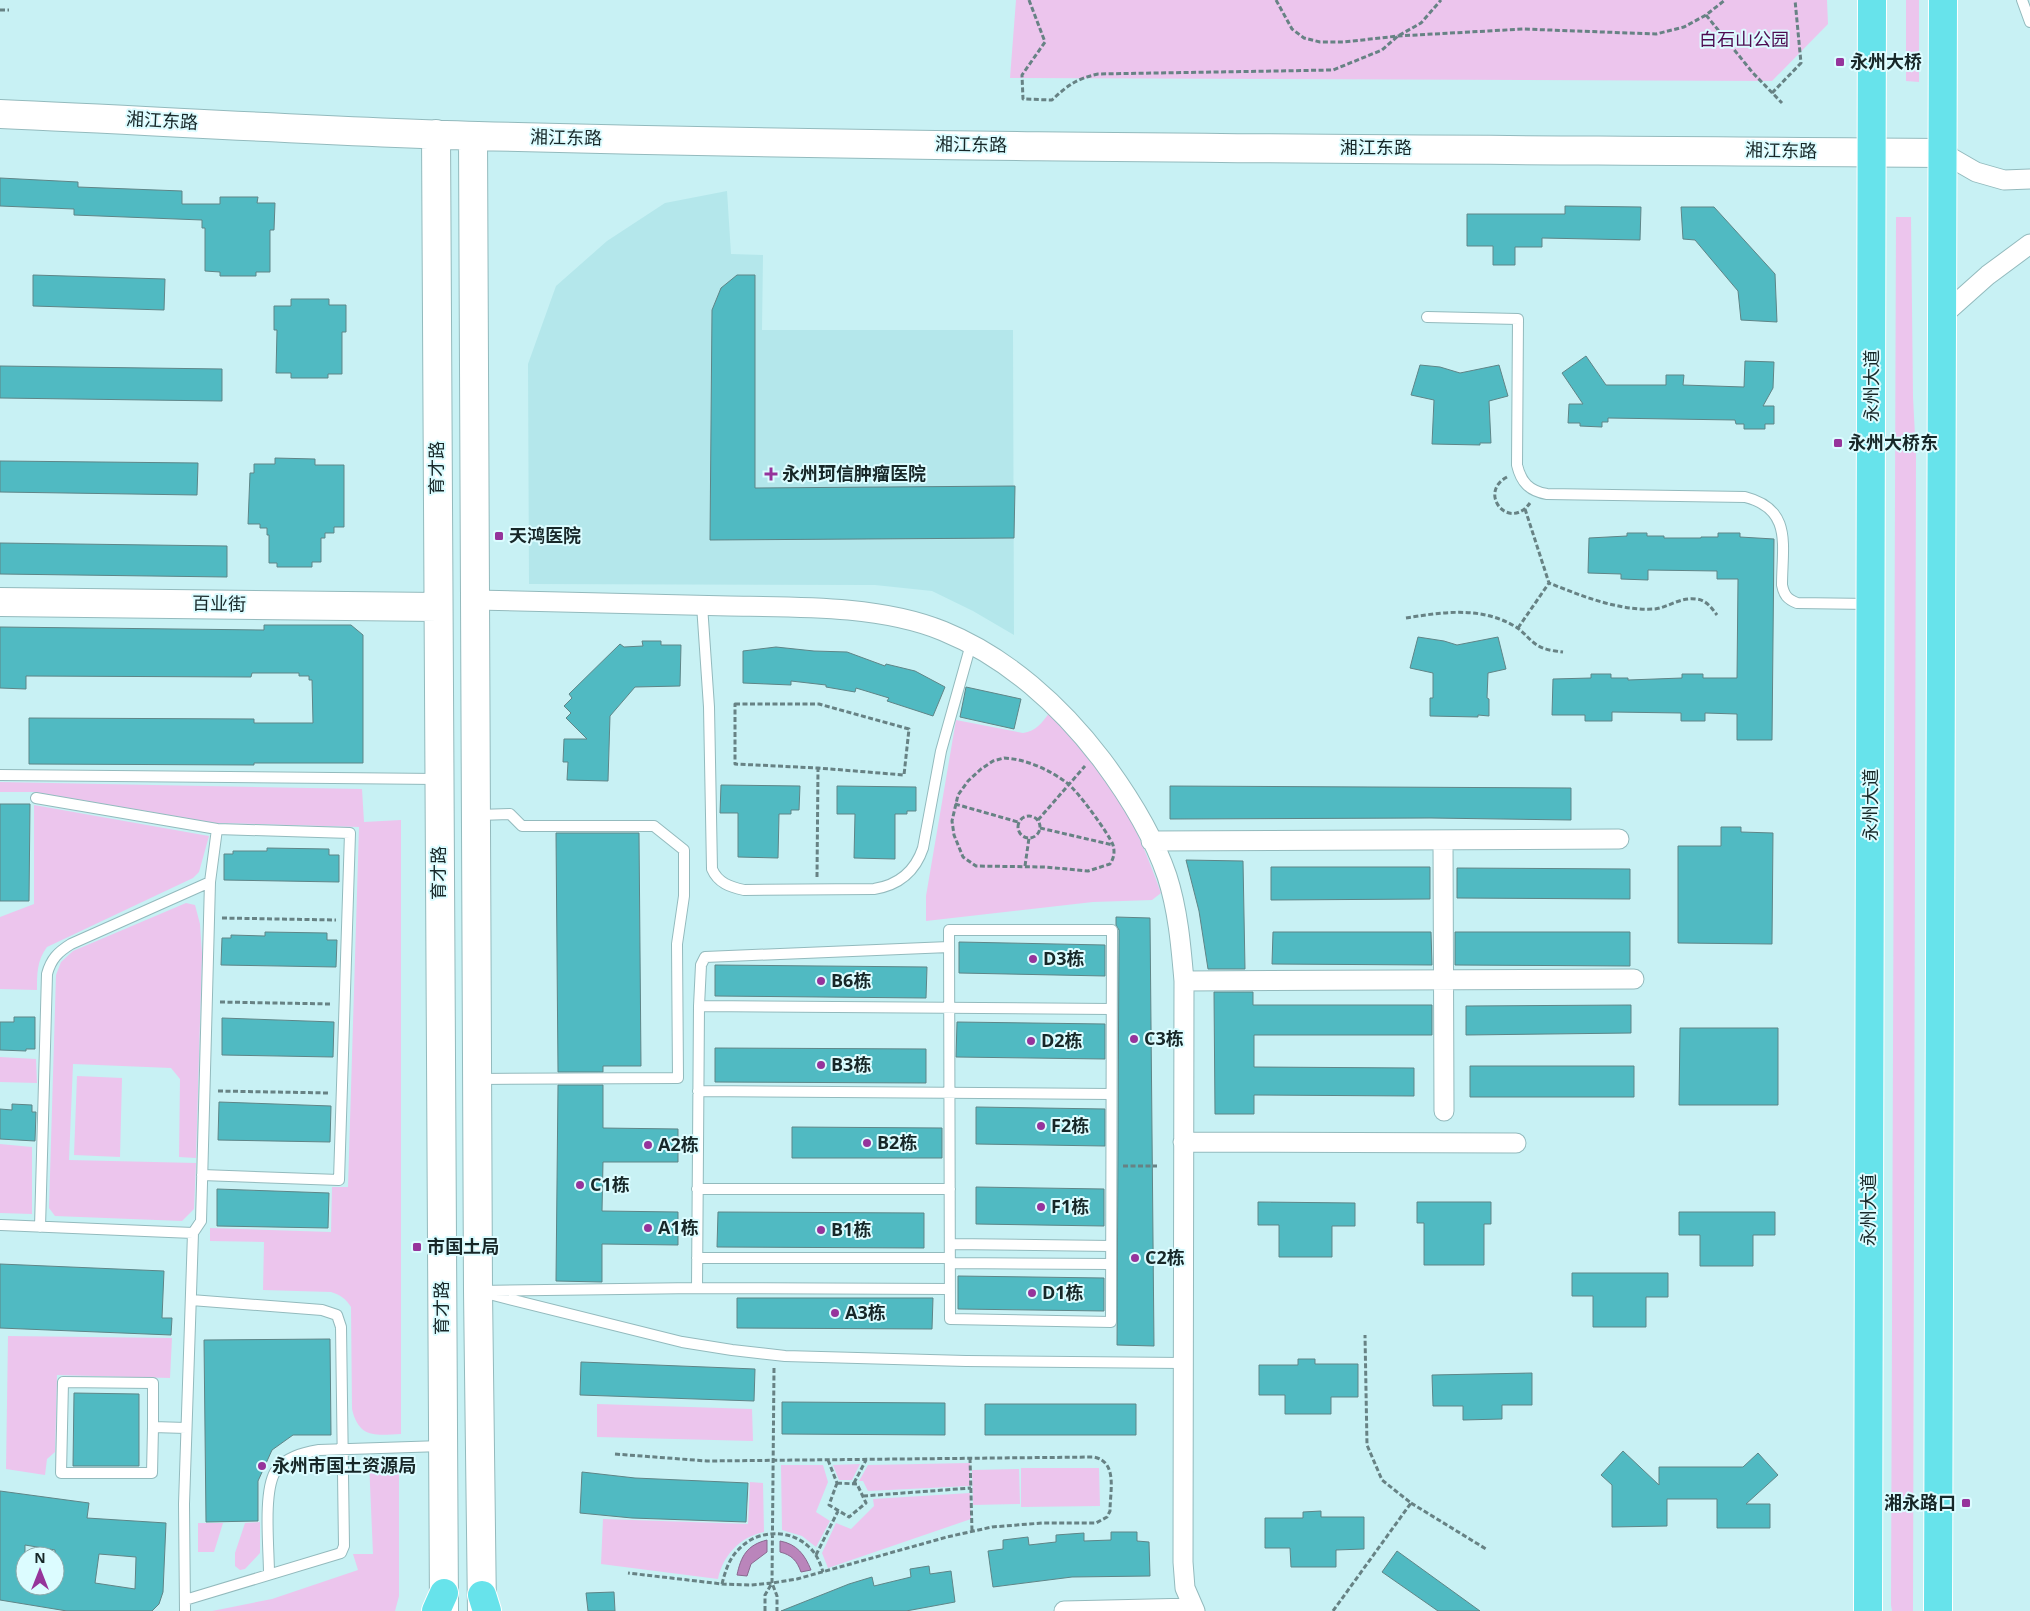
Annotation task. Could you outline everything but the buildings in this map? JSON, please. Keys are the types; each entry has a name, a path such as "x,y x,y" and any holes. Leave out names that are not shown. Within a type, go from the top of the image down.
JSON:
{"main road":[{"name":"永州大道","path":"1868,1611 1872,0"},
{"path":"1938,1611 1943,0"},
{"name":"湘江东路","path":"0,114 473,136 1029,146 1943,153"},
{"name":"育才路","path":"436,134 437,607 443,1446 442,1598"},
{"name":"育才路","path":"473,136 478,1291 483,1599"},
{"name":"百业街","path":"0,602 437,607"},
{"path":"442,1598 483,1599"}],"street":[{"path":"1943,153 1976,172 1986,175 2004,180 2030,179"},
{"path":"1942,316 1988,275 2030,244"},
{"path":"476,600 814,608 867,613 902,619 942,630 971,644 1016,673 1048,700 1095,751 1135,810 1167,876 1182,946 1184,980 1183,1562 1185,1588 1194,1610 1064,1611"},
{"path":"1151,841 1619,839"},
{"path":"1443,840 1444,1111"},
{"path":"1184,980 1634,979"},
{"path":"1183,1142 1516,1143"}],"lane":[{"path":"2022,0 2030,22"},
{"path":"1427,317 1518,319 1517,465 1523,482 1532,490 1546,494 1745,497 1758,500 1769,506 1776,515 1780,525 1782,585 1784,594 1790,600 1797,603 1871,604"},
{"path":"702,605 709,708 712,869 715,876 722,882 738,889 874,889 886,887 900,881 911,872 918,862 923,848 941,751 971,644"},
{"path":"0,775 438,779"},
{"path":"36,798 217,829 350,833 339,1180 202,1175"},
{"path":"476,815 510,814 522,826 654,826 684,850 684,896 677,944 678,1078 477,1079"},
{"path":"191,1300 322,1310 337,1315 341,1327 344,1550 341,1553 269,1574 185,1606 184,1504 193,1233 201,1221 210,882 217,829"},
{"path":"40,1227 47,984 50,963 58,952 71,944 210,882"},
{"path":"949,930 1112,930 1111,1322 950,1319 949,947 949,930"},
{"path":"697,1288 699,1006 701,965 705,957 949,947"},
{"path":"699,1006 1111,1009"},
{"path":"698,1091 1111,1094"},
{"path":"697,1189 950,1189"},
{"path":"1,1226 193,1233"},
{"path":"950,1244 1111,1246"},
{"path":"697,1258 1111,1264"},
{"path":"478,1291 697,1288 950,1289"},
{"path":"478,1291 674,1340 732,1350 774,1354 966,1361 1183,1363"},
{"path":"63,1382 153,1383 153,1427 152,1473 61,1473 63,1382"},
{"path":"153,1427 186,1428"},
{"path":"269,1574 269,1491 275,1472 290,1458 304,1452 443,1446"}],"path":[{"path":"1029,0 1045,42 1022,76 1023,99 1052,100 1066,86 1080,78 1098,74 1333,70 1382,50 1398,36 1421,23 1441,0"},
{"path":"1276,0 1292,29 1304,38 1320,42 1523,30 1656,34 1684,27 1725,0"},
{"path":"1772,93 1800,63 1795,0"},
{"path":"0,10 8,10"},
{"path":"1706,14 1782,103"},
{"path":"1519,475 1509,476 1500,481 1495,489 1495,500 1498,508 1508,514 1518,513 1525,509 1531,500 1532,490"},
{"path":"1525,509 1549,583"},
{"path":"1549,583 1586,597 1621,606 1657,608 1683,599 1698,599 1709,605 1717,615"},
{"path":"1518,628 1549,583"},
{"path":"1406,618 1463,611 1504,620 1518,628 1537,645 1563,652"},
{"path":"735,704 818,704 909,729 904,775 818,768 736,764 735,704"},
{"path":"1038,820 1083,768 1095,751"},
{"path":"1014,758 1038,766 1069,784 1103,828 1113,845 1114,854 1110,864 1088,871 1025,866 976,866 963,857 954,835 952,821 955,804 958,795 968,781 993,761 1014,758"},
{"path":"816,890 818,768"},
{"path":"955,804 1018,822"},
{"path":"1029,815 1038,820 1040,828 1035,836 1024,837 1018,832 1018,822 1029,815"},
{"path":"1040,828 1113,845"},
{"path":"1025,866 1029,838"},
{"path":"209,917 348,920"},
{"path":"207,1001 345,1005"},
{"path":"204,1091 342,1094"},
{"path":"1112,1166 1157,1166"},
{"path":"1364,1335 1367,1445 1382,1480 1412,1503 1486,1549"},
{"path":"774,1354 772,1583 777,1596 777,1611"},
{"path":"616,1454 707,1461 1094,1457 1103,1459 1108,1463 1110,1470 1110,1511 1107,1517 1096,1523 992,1527 947,1537 797,1579 772,1583 750,1585 722,1584 628,1573"},
{"path":"970,1458 972,1531"},
{"path":"828,1460 837,1483 829,1505 849,1517 866,1503 857,1484 837,1483"},
{"path":"853,1484 866,1460"},
{"path":"863,1496 971,1488"},
{"path":"1333,1611 1412,1503"},
{"path":"816,1555 838,1511"},
{"path":"722,1584 730,1561 738,1550 747,1542 773,1533 798,1539 808,1546 816,1555 824,1572"},
{"path":"765,1611 765,1595 772,1583"}],"shaded area":[{"name":"永州珂信肿瘤医院","path":"727,191 731,254 763,255 762,330 1013,330 1014,635 973,611 932,591 875,585 529,584 528,364 556,286 607,241 665,203"},
{"path":"767,1540 767,1552 751,1564 747,1576 737,1575 746,1552 754,1545"},
{"path":"780,1541 786,1542 800,1551 811,1570 801,1572 794,1559 780,1552"}],"green space":[{"name":"白石山公园","path":"1016,0 1827,0 1828,24 1772,81 1010,78"},
{"path":"1906,0 1919,0 1919,82 1906,81"},
{"path":"1896,217 1911,217 1913,397 1916,455 1913,1611 1892,1611 1891,1605"},
{"path":"1049,713 1086,753 1116,793 1138,835 1161,893 1152,900 1093,902 926,921 926,896 956,720 1023,733 1035,728"},
{"path":"0,782 362,789 364,822 401,820 401,1434 384,1435 370,1433 359,1426 355,1419 352,1409 351,1307 345,1300 331,1292 263,1290 264,1242 210,1241 210,1228 331,1232 332,1187 348,1187 359,827 216,823 35,792 0,792"},
{"path":"34,805 209,836 199,872 193,878 47,947 39,962 37,990 0,989 0,917 34,904"},
{"path":"186,903 195,905 200,924 202,954 196,1158 179,1157 180,1079 171,1068 73,1064 69,1160 196,1163 194,1209 182,1221 55,1216 49,1208 56,975 61,962 73,951"},
{"path":"0,1057 36,1059 37,1083 0,1082"},
{"path":"77,1076 122,1078 120,1157 74,1155"},
{"path":"0,1144 32,1147 32,1214 0,1213"},
{"path":"8,1336 172,1338 170,1378 57,1375 55,1452 47,1459 45,1475 6,1469"},
{"path":"597,1404 752,1409 753,1441 597,1437"},
{"path":"369,1461 399,1462 399,1596 395,1611 212,1611 272,1599 358,1570 353,1554 373,1554"},
{"path":"970,1463 970,1486 868,1491 863,1481 859,1481 868,1465"},
{"path":"860,1464 852,1480 839,1480 833,1465"},
{"path":"781,1465 823,1465 828,1482 816,1512 830,1521 816,1547 802,1536 782,1530"},
{"path":"1021,1468 1099,1468 1100,1506 1021,1507"},
{"path":"1019,1469 1020,1504 973,1505 972,1470"},
{"path":"750,1482 763,1483 764,1532 747,1538 734,1548 724,1562 718,1579 601,1564 603,1519 748,1524"},
{"path":"970,1493 971,1519 828,1568 822,1553 836,1523 851,1529 874,1506 873,1499"},
{"path":"260,1522 260,1553 245,1569 240,1570 235,1566 235,1553 245,1523"},
{"path":"198,1523 223,1523 214,1552 198,1552"}],"place":[{"name":"永州大桥","path":"1840,62"},
{"name":"永州大桥东","path":"1838,443"},
{"name":"永州珂信肿瘤医院","path":"771,474"},
{"name":"天鸿医院","path":"499,536"},
{"name":"D3栋","path":"1033,959"},
{"name":"B6栋","path":"821,981"},
{"name":"C3栋","path":"1134,1039"},
{"name":"D2栋","path":"1031,1041"},
{"name":"B3栋","path":"821,1065"},
{"name":"F2栋","path":"1041,1126"},
{"name":"B2栋","path":"867,1143"},
{"name":"A2栋","path":"648,1145"},
{"name":"C1栋","path":"580,1185"},
{"name":"F1栋","path":"1041,1207"},
{"name":"A1栋","path":"648,1228"},
{"name":"B1栋","path":"821,1230"},
{"name":"市国土局","path":"417,1247"},
{"name":"C2栋","path":"1135,1258"},
{"name":"D1栋","path":"1032,1293"},
{"name":"A3栋","path":"835,1313"},
{"name":"永州市国土资源局","path":"262,1466"},
{"name":"湘永路口","path":"1966,1503"}]}
